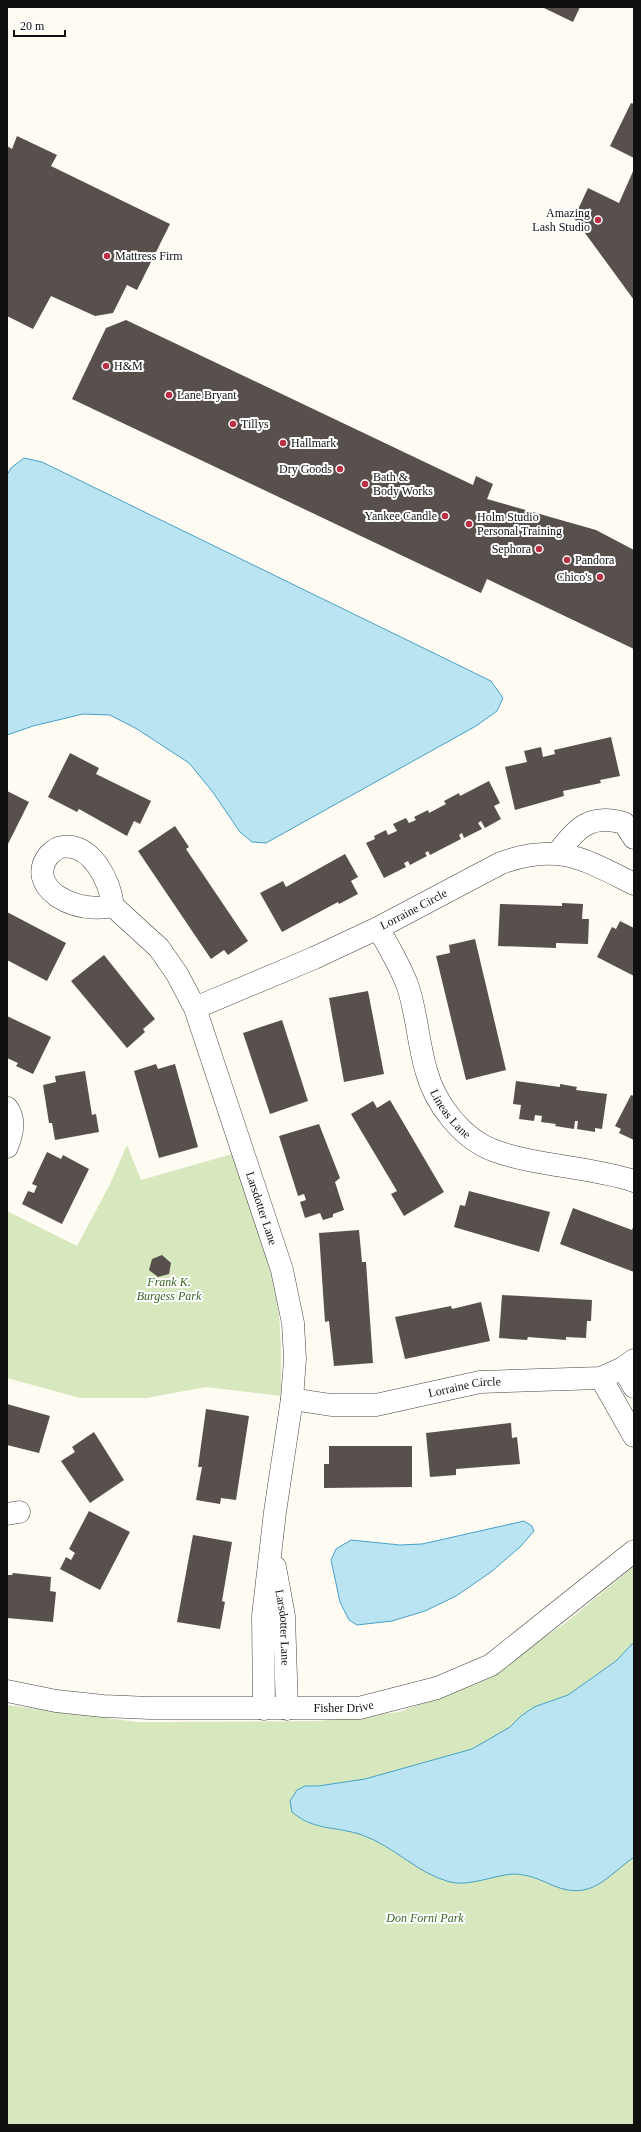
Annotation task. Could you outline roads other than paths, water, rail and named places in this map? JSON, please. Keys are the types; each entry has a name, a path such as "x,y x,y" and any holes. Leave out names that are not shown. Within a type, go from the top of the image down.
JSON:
{"street":[{"path":"558,853 570,836 579,828 600,819 624,823 634,838"},
{"name":"Lorraine Circle","path":"195,1008 314,958 378,928 501,863 520,856 558,853 572,855 632,879"},
{"name":"Larsdotter Lane","path":"112,906 159,948 177,974 195,1008 282,1270 293,1323 295,1359 292,1399 275,1512 263,1616 264,1709"},
{"name":"Lineas Lane","path":"378,928 408,988 426,1071 432,1086 446,1112 462,1130 493,1150 526,1160 598,1172 634,1181"},
{"path":"7,1108 11,1114 13,1122 12,1133 7,1147"},
{"path":"629,1364 634,1387"},
{"name":"Lorraine Circle","path":"292,1399 331,1405 376,1405 480,1382 601,1378 629,1364"},
{"path":"601,1378 634,1436"},
{"name":"Larsdotter Lane","path":"272,1546 284,1616 287,1709"},
{"name":"Fisher Drive","path":"7,1692 56,1701 103,1706 264,1709 359,1708 437,1688 491,1665 634,1551"}],"water":[{"path":"24,458 42,462 491,681 503,698 497,711 476,726 266,843 252,842 240,832 212,791 189,763 137,729 110,715 83,714 33,726 7,735 7,475 11,468"},
{"path":"524,1521 532,1526 534,1531 520,1547 491,1572 456,1596 425,1611 392,1621 357,1625 349,1620 340,1602 331,1560 336,1549 351,1540 400,1545 422,1544"},
{"path":"634,1642 634,1857 598,1885 579,1891 567,1890 529,1876 519,1874 465,1883 450,1882 427,1873 374,1840 352,1832 317,1825 300,1818 292,1812 290,1801 297,1790 305,1786 318,1786 365,1779 472,1749 510,1727 521,1716 534,1707 568,1695 616,1661"}],"place":[{"name":"Amazing Lash Studio","path":"598,220"},
{"name":"Mattress Firm","path":"107,256"},
{"name":"H&M","path":"106,366"},
{"name":"Lane Bryant","path":"169,395"},
{"name":"Tillys","path":"233,424"},
{"name":"Hallmark","path":"283,443"},
{"name":"Dry Goods","path":"340,469"},
{"name":"Bath & Body Works","path":"365,484"},
{"name":"Yankee Candle","path":"445,516"},
{"name":"Holm Studio Personal Training","path":"469,524"},
{"name":"Sephora","path":"539,549"},
{"name":"Pandora","path":"567,560"},
{"name":"Chico's","path":"600,577"}],"park label":[{"name":"Frank K. Burgess Park","path":"169,1289"},
{"name":"Don Forni Park","path":"425,1918"}]}
